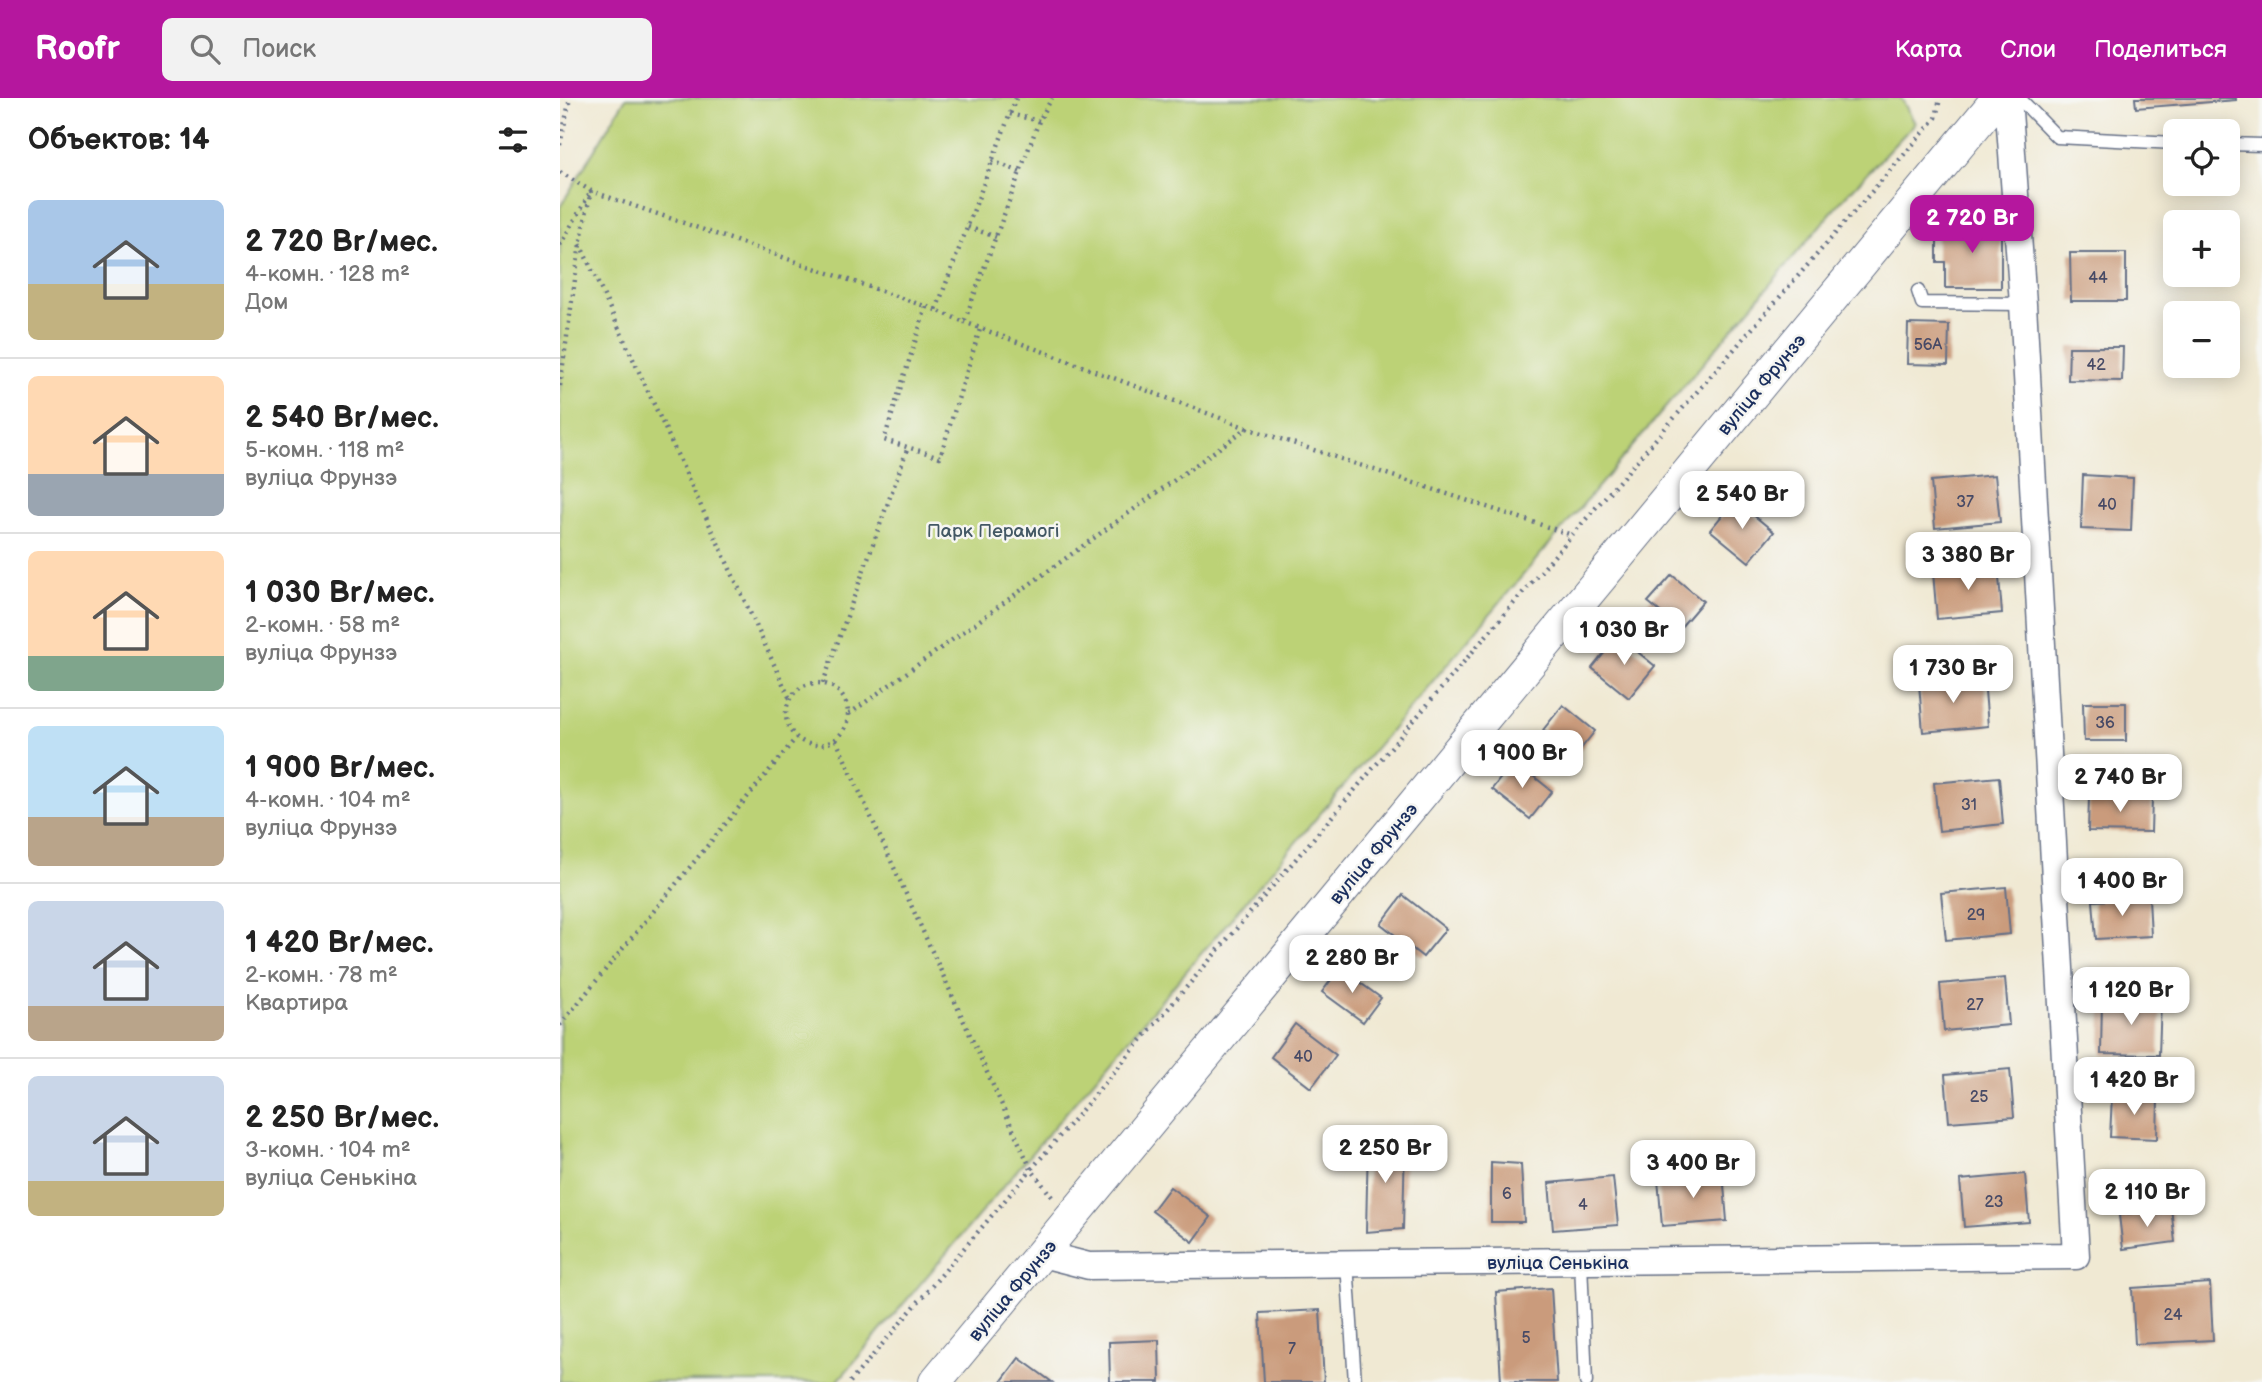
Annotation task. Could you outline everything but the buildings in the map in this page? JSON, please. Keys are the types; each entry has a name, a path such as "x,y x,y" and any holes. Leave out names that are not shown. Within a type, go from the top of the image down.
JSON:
{"street":[{"name":"вуліца Фрунзэ","path":"935,1382 1998,98"},
{"path":"2008,98 2023,304"},
{"name":"вуліца Сенькіна","path":"1042,1254 1089,1266 2076,1256 2023,304"}],"lane":[{"path":"2019,98 2057,137 2163,142"},
{"path":"2240,144 2262,145"},
{"path":"1918,291 1922,303 2023,304"},
{"path":"1581,1262 1587,1382"},
{"path":"1347,1263 1355,1382"}],"path":[{"path":"560,145 570,98"},
{"path":"936,310 1016,98"},
{"path":"964,323 1040,121 1052,98"},
{"path":"850,1382 1572,535 1936,118 1940,98"},
{"path":"1010,114 1040,121"},
{"path":"992,160 1021,172"},
{"path":"560,173 591,191 936,310 964,323 1247,428 1572,535"},
{"path":"560,386 580,244 591,191"},
{"path":"560,245 591,191"},
{"path":"968,227 996,237"},
{"path":"580,244 790,699"},
{"path":"926,307 884,440 940,457 980,329"},
{"path":"849,714 841,694 823,683 804,686 790,699 786,719 796,738 815,746 836,740 843,733 849,714 1247,428"},
{"path":"823,683 908,447"},
{"path":"560,1025 796,738"},
{"path":"836,740 1031,1169"}],"green space":[{"name":"Парк Перамогі","path":"626,98 1901,98 1915,123 1841,201 837,1382 560,1382 560,207"}]}
